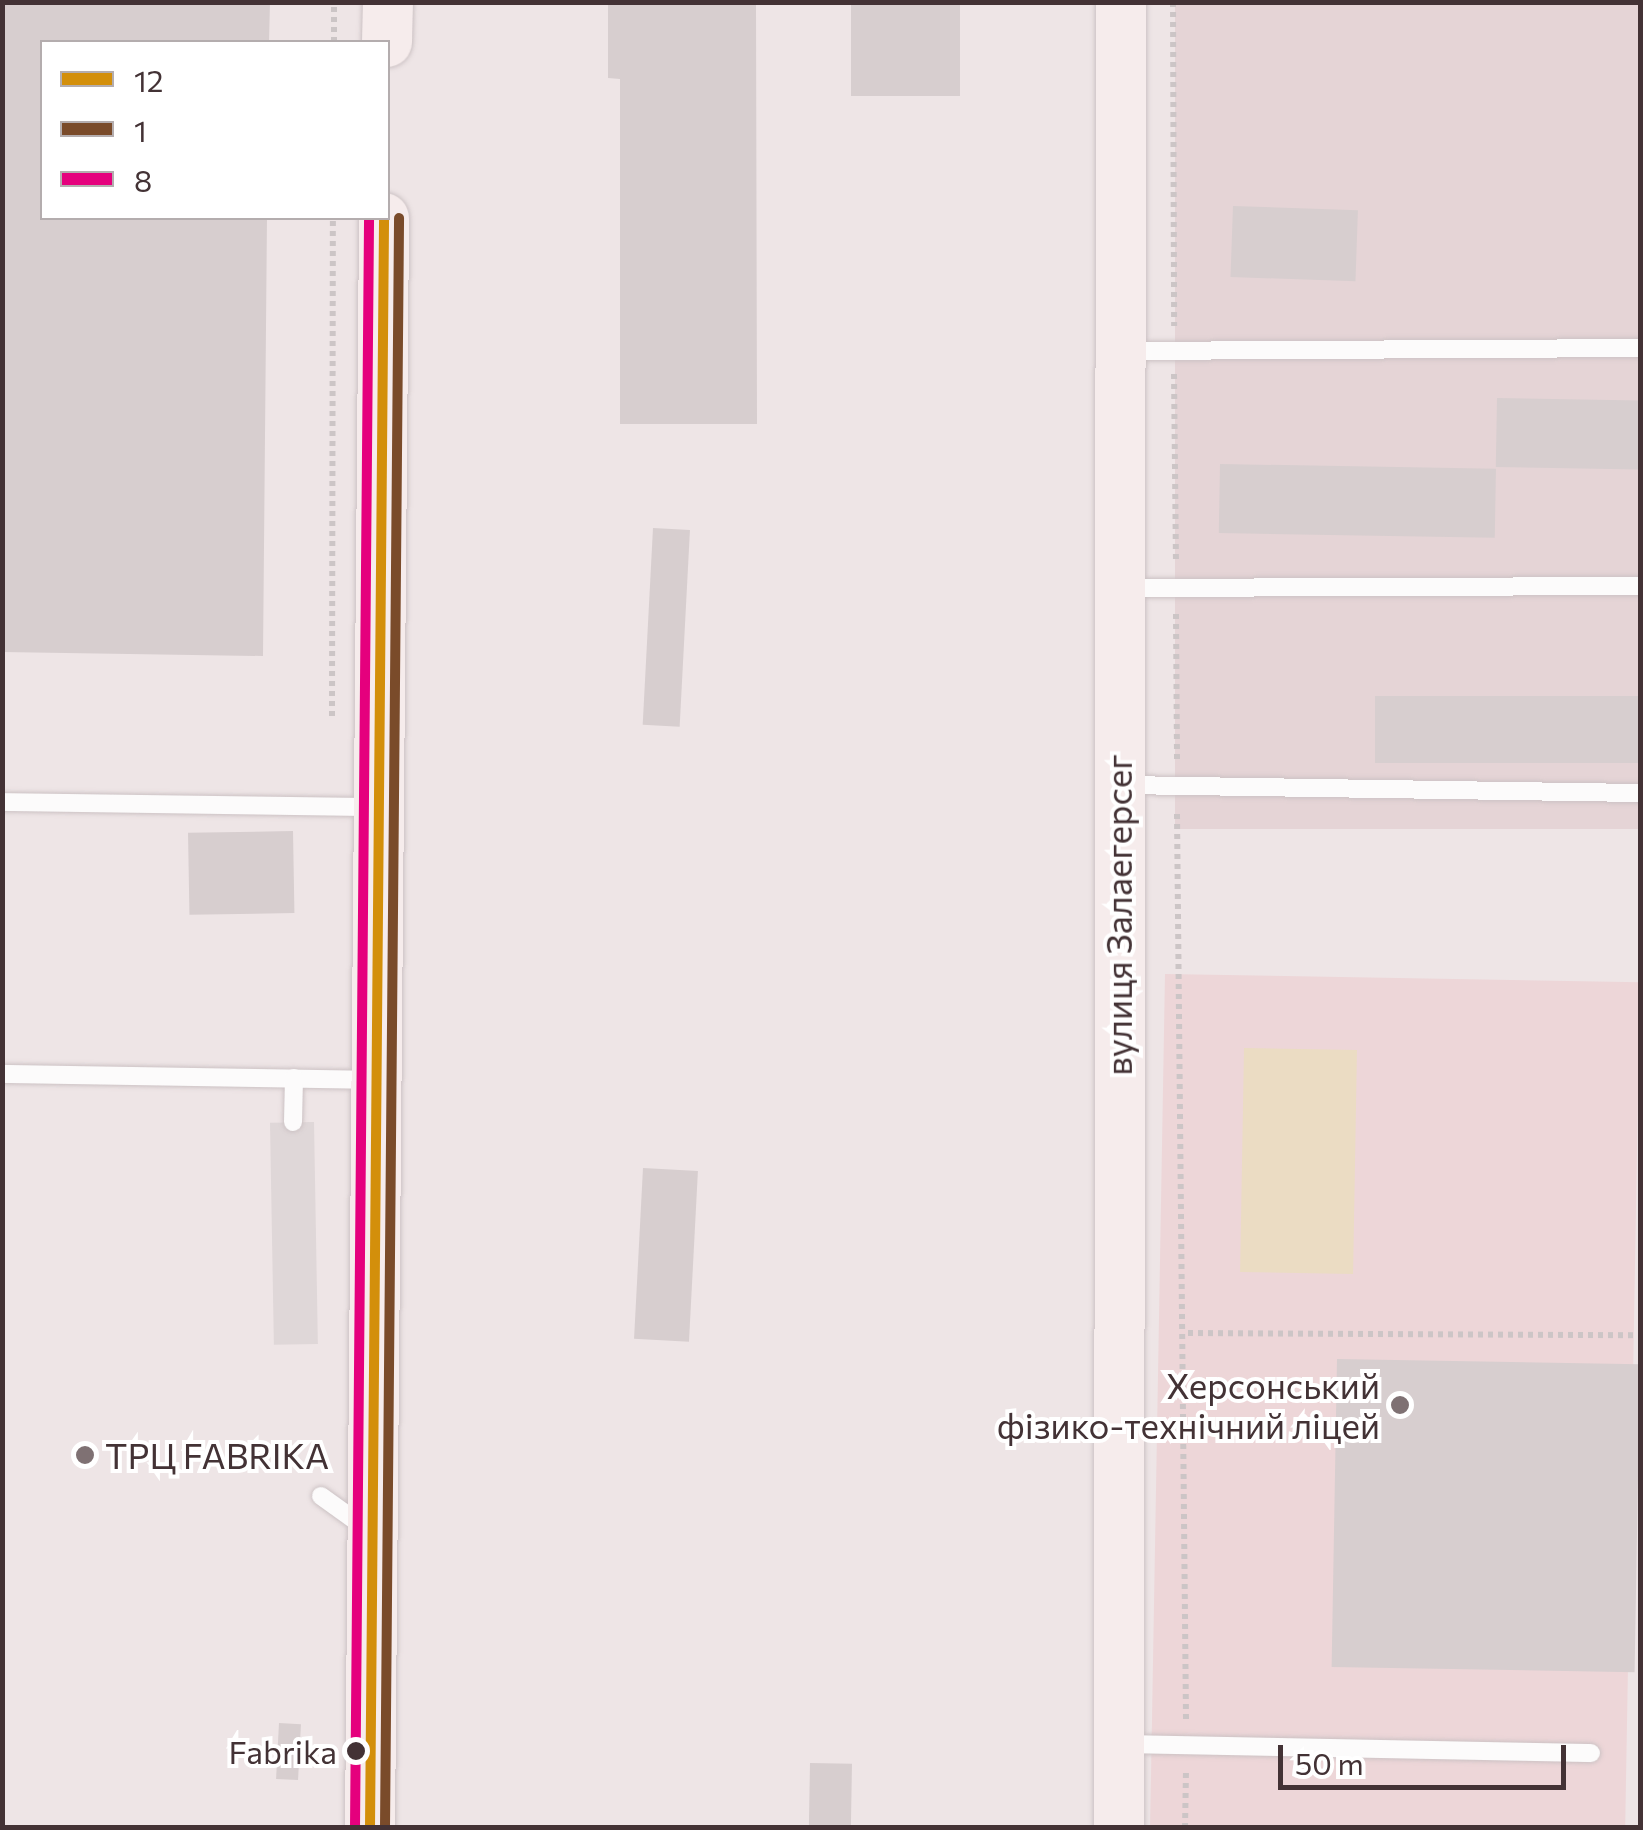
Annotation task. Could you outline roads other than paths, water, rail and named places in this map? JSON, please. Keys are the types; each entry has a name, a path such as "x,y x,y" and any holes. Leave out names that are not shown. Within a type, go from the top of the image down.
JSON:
{"main road":[{"path":"387,40 388,2"},
{"name":"вулиця Залаегерсег","path":"1119,1828 1117,785 1121,2"},
{"path":"370,1828 371,1080 384,220"}],"lane":[{"path":"1120,352 1640,348"},
{"path":"1119,588 1176,591 1640,586"},
{"path":"1117,785 1640,793"},
{"path":"2,802 375,808"},
{"path":"2,1074 371,1080"},
{"path":"293,1122 294,1078"},
{"path":"320,1496 372,1532"},
{"path":"1120,1744 1590,1753"}],"place":[{"name":"Херсонський фізико-технічний ліцей","path":"1400,1405"},
{"name":"ТРЦ FABRIKA","path":"85,1455"},
{"name":"Fabrika","path":"356,1751"}]}
